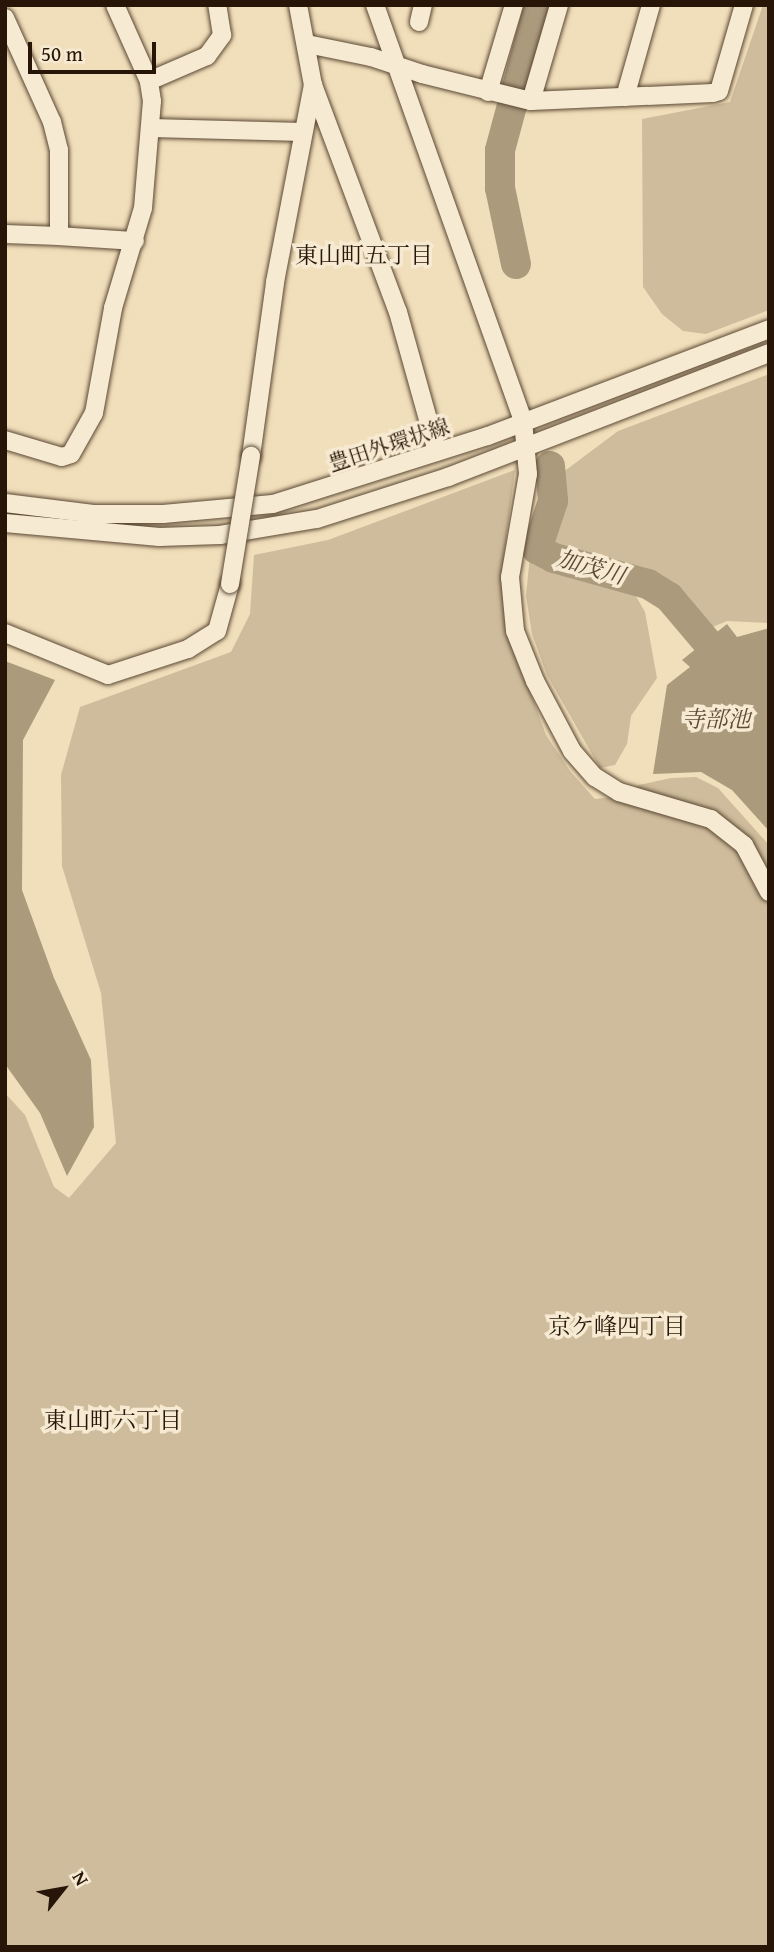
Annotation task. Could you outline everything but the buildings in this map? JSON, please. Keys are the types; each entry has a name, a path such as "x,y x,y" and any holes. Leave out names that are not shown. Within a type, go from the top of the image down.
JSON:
{"street":[{"path":"5,440 62,457 71,454 94,413 113,307 135,241 151,128 149,81 115,5"},
{"path":"149,81 207,56 222,35 217,5"},
{"path":"298,5 313,85 398,312 438,452"},
{"path":"375,5 523,421 528,446 528,474 510,577 515,631 572,751 595,777 620,792 711,819 744,845 769,892"},
{"path":"489,92 514,5"},
{"path":"531,101 559,5"},
{"path":"625,97 651,5"},
{"path":"307,44 531,101 719,91 744,5"},
{"path":"5,18 58,136 59,236"},
{"path":"5,634 108,675 188,649 217,631 230,584 275,282 313,85"},
{"path":"151,128 303,132"},
{"path":"5,234 135,241"},
{"name":"豊田外環状線","path":"5,503 95,514 221,511 274,504 343,485 438,452 769,328"},
{"path":"5,523 159,537 279,527 371,504 769,353"}],"shaded area":[{"path":"763,5 769,5 769,310 706,334 683,331 662,314 643,287 642,119 730,102"},
{"path":"769,374 769,623 727,621 703,631 667,588 648,576 545,544 558,497 558,476 618,431"},
{"path":"515,470 502,571 503,604 512,642 546,735 570,771 595,799 620,796 639,785 671,778 696,777 718,788 769,845 769,1947 5,1947 5,1093 25,1115 54,1187 69,1198 116,1143 101,993 62,866 61,775 80,707 231,652 250,614 254,555 328,540"},
{"path":"530,555 629,584 645,612 657,678 631,716 627,744 615,765 600,768 547,675 532,634 526,596"}],"water":[{"name":"寺部池","path":"727,624 737,637 769,628 769,831 732,790 701,772 653,774 667,685 690,667 682,660"},
{"path":"5,661 55,680 23,740 22,890 54,978 91,1060 94,1127 67,1176 40,1113 5,1064"}],"waterway":[{"name":"加茂川","path":"516,264 500,188 500,150 539,5"},
{"name":"加茂川","path":"550,466 553,501 537,549 554,558 648,584 669,597 707,642"}],"district":[{"name":"東山町五丁目","path":"364,255"},
{"name":"京ケ峰四丁目","path":"617,1326"},
{"name":"東山町六丁目","path":"113,1420"}]}
